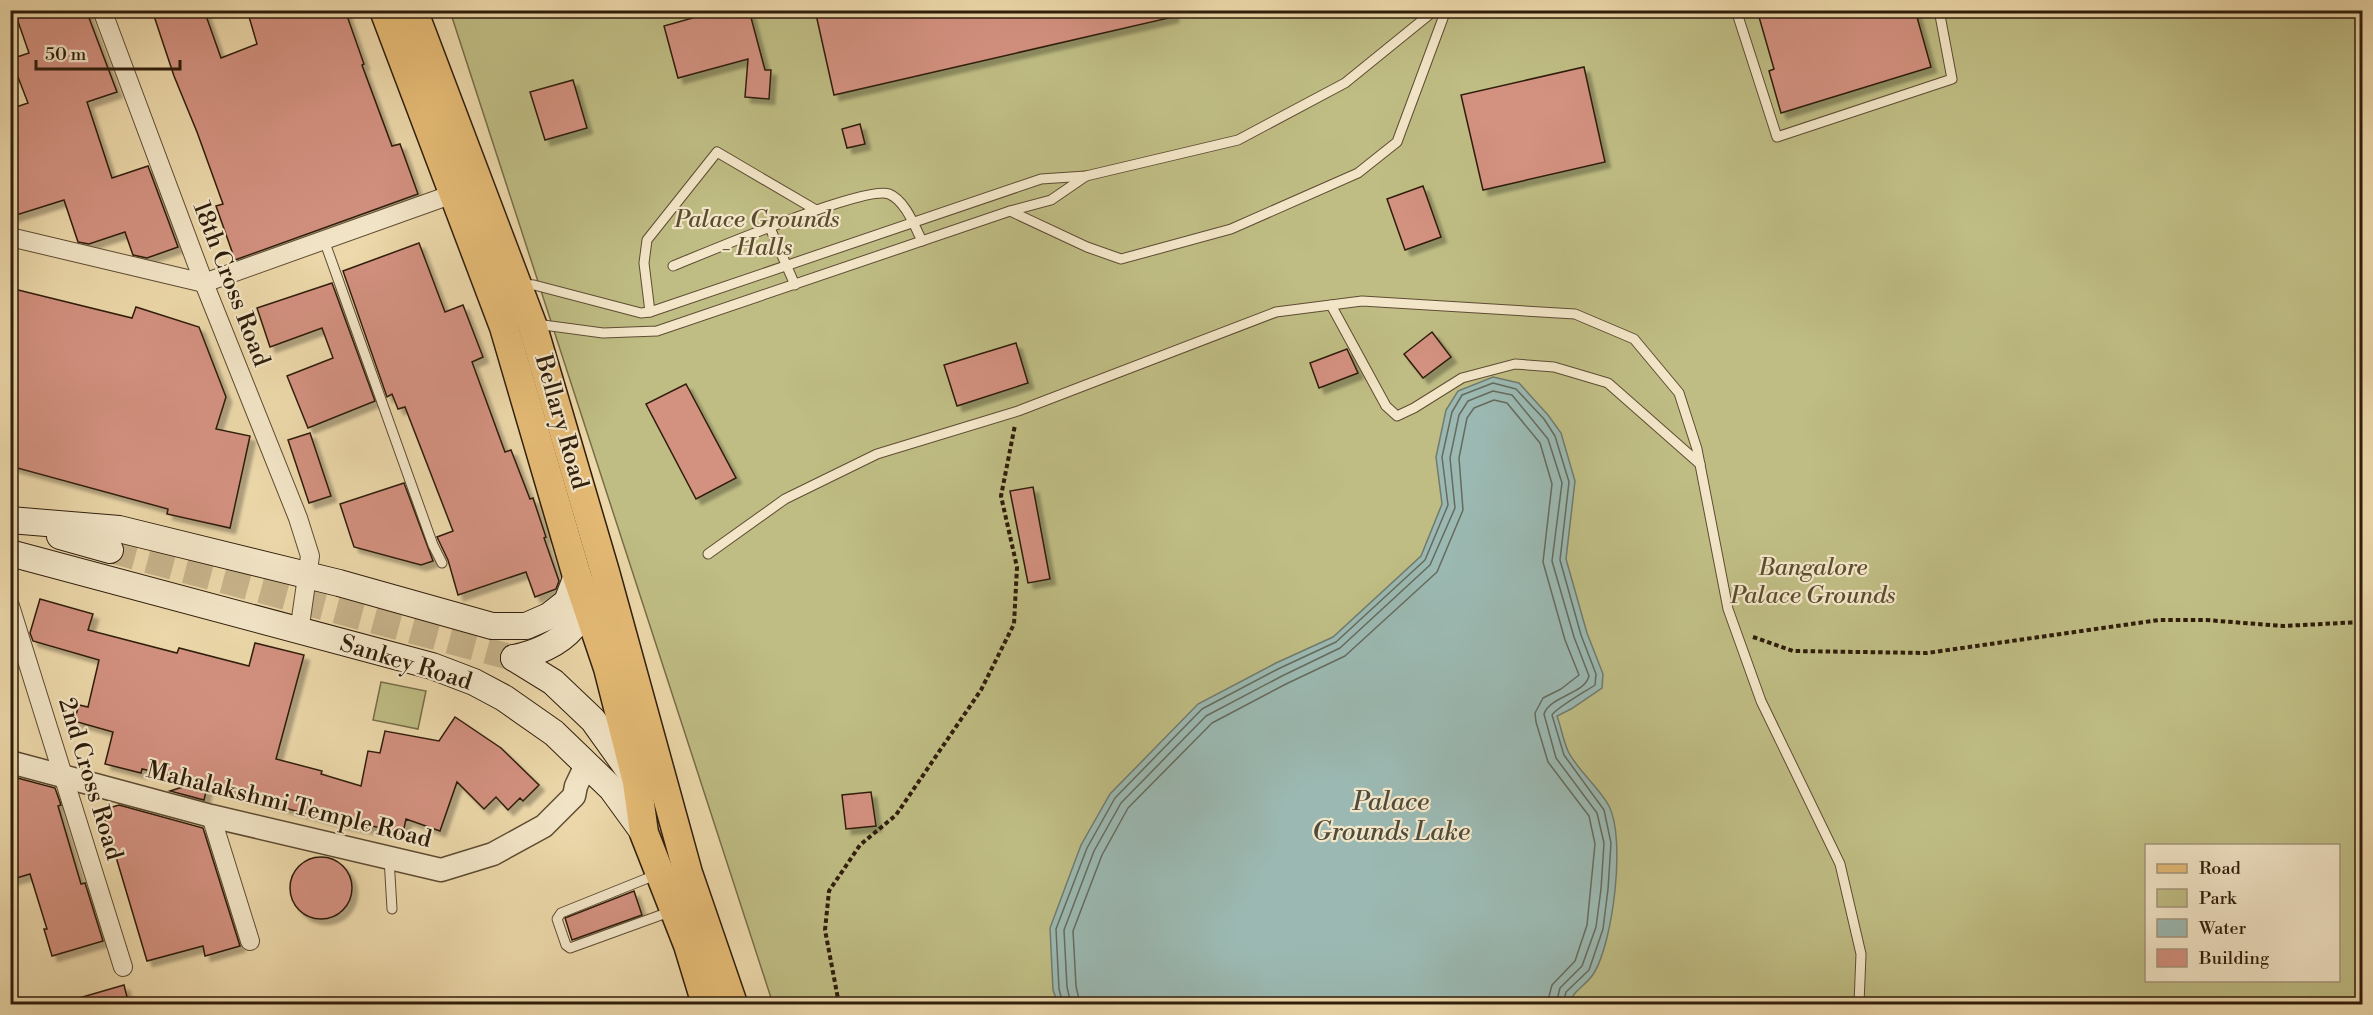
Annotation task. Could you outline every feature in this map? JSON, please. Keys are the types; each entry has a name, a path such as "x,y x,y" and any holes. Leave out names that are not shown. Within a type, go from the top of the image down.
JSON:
{"main road":[{"name":"Bellary Road","path":"384,10 504,327 581,588 608,668 637,782 644,833"},
{"name":"Bellary Road","path":"413,10 532,324 681,843"},
{"path":"10,521 119,529 339,583 492,626 526,626 549,616 581,588"},
{"path":"10,521 110,549"},
{"name":"Sankey Road","path":"10,553 432,666 474,682 504,698 554,733 612,789 644,833 688,945 706,1005"},
{"path":"581,588 574,627 554,643 528,655 514,657 553,682 593,720 681,843 688,873 733,1005"}],"street":[{"name":"18th Cross Road","path":"102,10 204,283 298,518 310,556 299,632"},
{"path":"10,237 204,283 453,194"},
{"name":"2nd Cross Road","path":"10,606 123,967"},
{"name":"Mahalakshmi Temple Road","path":"10,762 211,816 441,870 493,854 544,826 574,796 586,765"},
{"path":"211,816 250,941"}],"lane":[{"path":"517,283 534,285 641,313 650,312 1041,178 1086,176 1238,140 1345,83 1435,10"},
{"path":"1010,211 1087,247 1121,259 1231,229 1358,173 1397,142 1446,10"},
{"path":"1736,10 1777,137 1952,79 1939,10"},
{"path":"650,312 644,263 647,240 717,152 816,210"},
{"path":"532,324 603,333 657,331 1010,211 1051,200 1086,176"},
{"path":"673,266 816,210 878,192 889,194 897,199 913,222 922,242"},
{"path":"770,228 795,285"},
{"path":"324,240 433,545 442,563"},
{"path":"708,554 785,499 877,454 1018,411 1276,312 1362,301 1575,314 1634,339 1679,393 1700,464 1728,609 1761,701 1840,864 1860,954 1860,1005"},
{"path":"1331,304 1386,406 1397,416 1462,378 1515,364 1554,366 1608,383 1700,464"},
{"path":"389,858 392,909"},
{"path":"660,873 561,913 557,919 566,945 570,948 675,910"}],"path":[{"path":"839,1005 825,930 829,891 860,845 896,815 981,690 1014,624 1017,567 1001,496 1018,411"},
{"path":"1736,632 1793,651 1927,653 2159,620 2206,620 2283,626 2362,622"}],"green space":[{"name":"Bangalore Palace Grounds","path":"450,11 2362,11 2362,1004 773,1004"},
{"path":"381,682 426,691 418,729 373,720"}],"water":[{"name":"Palace Grounds Lake","path":"1493,377 1519,383 1548,415 1561,433 1575,481 1566,559 1587,633 1603,674 1602,688 1557,716 1566,747 1572,758 1609,806 1614,821 1617,865 1612,915 1601,958 1594,973 1569,1004 1058,1004 1053,990 1050,928 1081,845 1110,794 1198,704 1276,663 1333,637 1421,556 1442,504 1436,457 1446,410 1458,391"}],"building":[{"path":"14,10 86,10 117,92 87,102 112,178 148,166 178,247 147,258 133,255 125,232 89,244 78,242 64,200 10,217 10,109 28,103 11,59 29,53"},
{"path":"152,10 204,10 221,58 257,44 247,10 345,10 364,64 362,65 392,146 400,144 418,194 235,260 216,206 223,204 174,76"},
{"path":"721,10 749,10 765,70 771,70 769,99 745,97 748,59 678,78 664,26"},
{"path":"815,10 1173,10 1173,17 834,95"},
{"path":"1757,10 1915,10 1931,67 1781,113 1769,71 1774,69"},
{"path":"1584,67 1605,162 1483,190 1461,95"},
{"path":"573,80 587,128 545,140 530,92"},
{"path":"860,124 865,144 847,148 842,129"},
{"path":"1423,186 1441,237 1405,250 1387,199"},
{"path":"419,243 445,312 463,305 483,357 472,362 505,452 511,450 530,499 533,498 546,537 544,538 559,581 556,589 535,597 526,572 458,595 448,560 437,537 453,531 405,407 398,409 392,394 387,397 343,271"},
{"path":"332,283 375,401 308,428 287,376 333,358 322,328 270,347 257,308"},
{"path":"10,288 132,318 136,307 199,327 226,397 216,429 250,436 230,528 167,514 168,509 10,466"},
{"path":"1432,332 1451,357 1423,378 1404,354"},
{"path":"1016,343 1028,383 957,406 944,365"},
{"path":"1347,349 1358,373 1319,388 1310,363"},
{"path":"686,384 736,478 696,499 646,404"},
{"path":"310,433 331,496 309,503 288,440"},
{"path":"404,483 433,561 421,565 354,547 340,504"},
{"path":"1033,487 1050,579 1028,583 1010,491"},
{"path":"40,599 93,614 88,630 177,653 179,648 249,666 255,643 304,655 276,759 322,771 321,774 361,786 368,751 380,753 385,731 439,741 455,717 501,748 539,785 523,801 520,798 508,810 496,797 484,809 457,782 440,831 406,819 403,833 372,826 372,829 348,825 207,787 204,800 170,791 189,785 173,781 174,776 142,769 141,773 105,764 113,732 74,721 79,705 88,707 99,660 33,641 30,633"},
{"path":"10,776 55,788 61,805 58,806 81,884 85,883 103,941 52,956 44,929 47,929 30,874 10,880"},
{"path":"871,792 876,826 846,829 842,795"},
{"path":"119,805 203,828 240,946 205,956 203,946 147,961 102,810"},
{"path":"321,857 343,866 352,888 343,910 321,919 299,910 290,888 299,866"},
{"path":"634,891 642,915 572,940 565,918"},
{"path":"124,985 129,1005 73,1005 72,1000"}],"tunnel":[{"path":"110,550 514,658"}],"park label":[{"name":"Palace Grounds - Halls","path":"757,234"}]}
